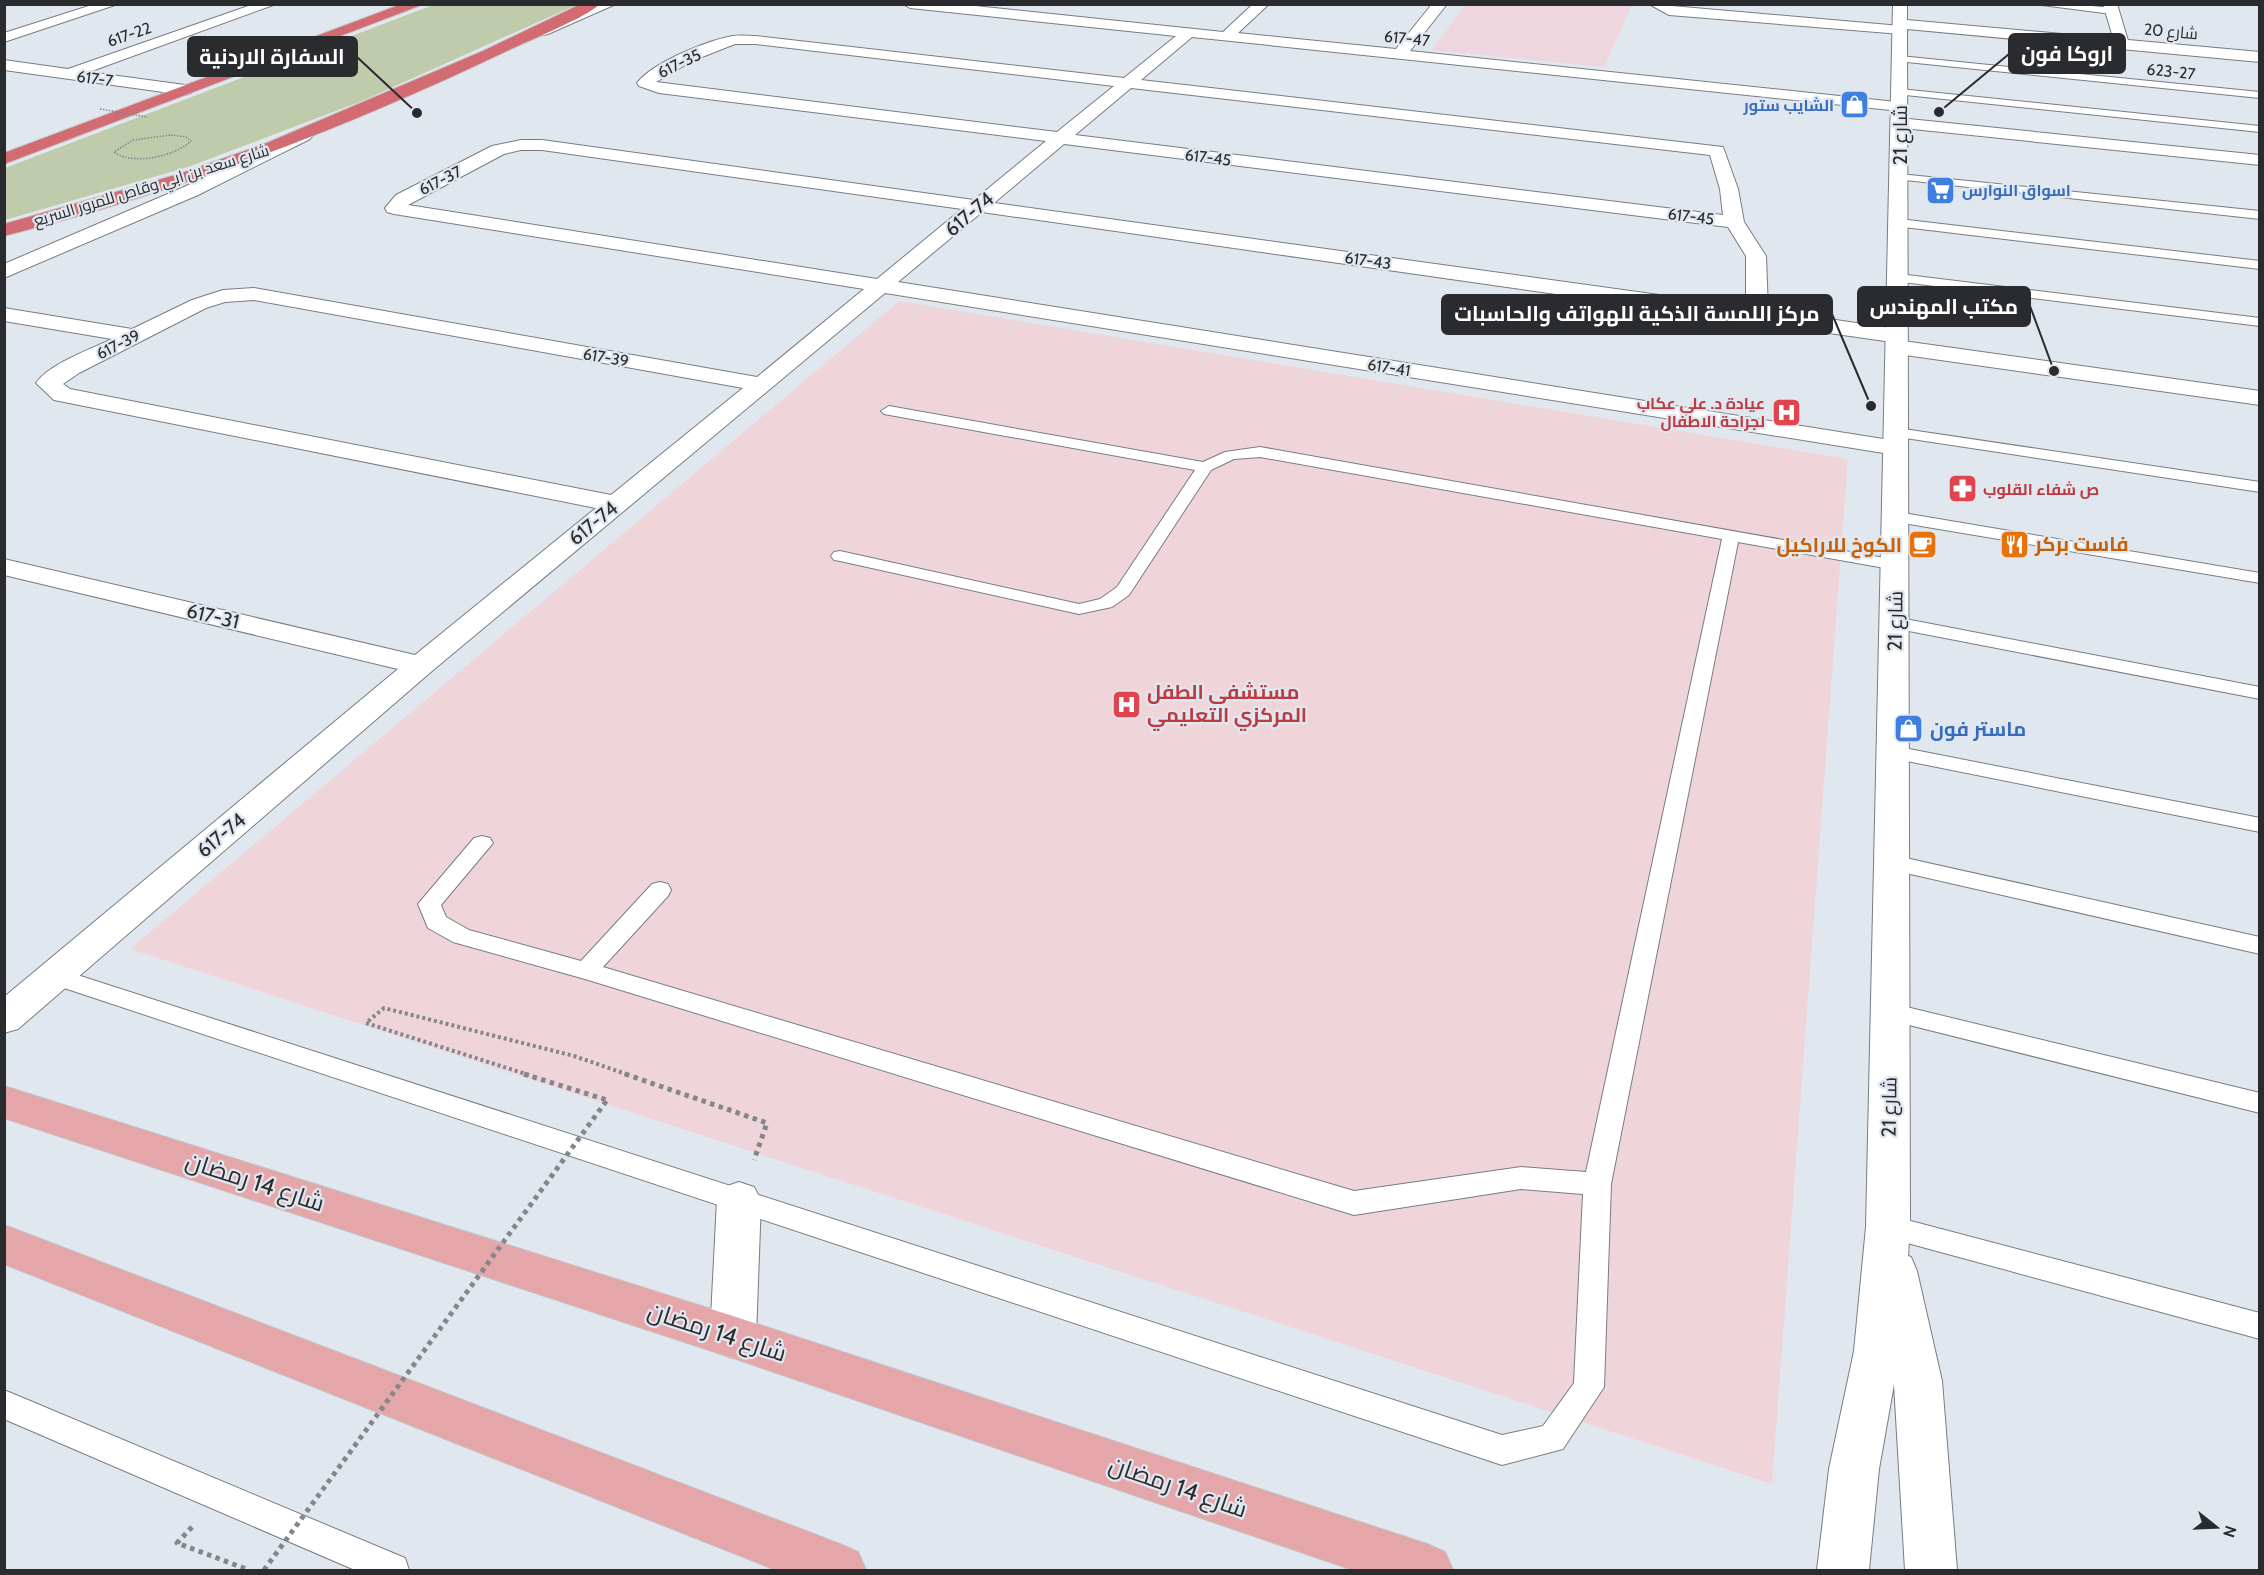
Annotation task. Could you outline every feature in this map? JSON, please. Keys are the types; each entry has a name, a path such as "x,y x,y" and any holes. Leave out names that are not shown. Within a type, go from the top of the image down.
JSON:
{"highway":[{"path":"4,159 417,4"},
{"name":"شارع سعد بن ابي وقاص للمرور السريع","path":"4,230 185,178 304,135 519,40 593,4"}],"main road":[{"name":"شارع 14 رمضان","path":"4,1102 733,1337 1427,1570"},
{"path":"4,1244 840,1570"}],"street":[{"path":"4,38 111,4"},
{"name":"617-22","path":"69,74 269,4"},
{"path":"370,20 410,4"},
{"path":"519,40 609,4"},
{"name":"617-47","path":"910,4 1899,107 2259,160"},
{"path":"1226,37 1262,4"},
{"path":"1399,55 1440,4"},
{"name":"شارع 20","path":"1656,4 1669,11 1900,20 2259,57"},
{"path":"2111,8 2122,44"},
{"path":"1083,22 1100,10"},
{"name":"شارع 21","path":"1843,1570 1854,1469 1877,1351 1888,1232 1897,517 1900,20"},
{"name":"617-74","path":"4,1019 421,665 1188,33"},
{"name":"617-35","path":"1059,138 659,88 645,83 652,76 716,45 734,40 768,41 1129,82"},
{"name":"617-7","path":"4,65 185,90"},
{"name":"617-45","path":"1059,138 1734,222 1729,189 1717,151 1129,82"},
{"path":"4,272 191,191 304,135"},
{"name":"617-37","path":"882,287 394,208 403,199 498,150 521,145 978,206"},
{"name":"617-43","path":"978,206 1757,315 1898,342 2259,398"},
{"path":"1734,222 1756,256 1757,315"},
{"name":"617-41","path":"882,287 1896,440"},
{"name":"617-39","path":"616,504 62,395 48,383 70,368 199,304 223,296 254,294 763,385"},
{"path":"4,314 134,336"},
{"name":"617-31","path":"4,567 421,665"},
{"path":"733,1337 739,1200"},
{"name":"شارع 21","path":"1888,1232 1918,1381 1931,1570"}],"lane":[{"path":"2038,4 2111,8"},
{"name":"623-27","path":"1900,59 2259,95"},
{"path":"1899,107 2259,129"},
{"path":"1900,177 2259,215"},
{"path":"1899,223 2259,265"},
{"path":"1899,278 2259,322"},
{"path":"889,411 1205,467"},
{"path":"1896,440 2259,487"},
{"path":"840,556 1079,609 1106,603 1123,591 1205,467 1231,455 1260,452 1896,565"},
{"path":"1897,517 2259,578"},
{"path":"54,976 1502,1450 1552,1439 1589,1387 1597,1184 1731,535"},
{"path":"1895,623 2259,693"},
{"path":"1894,752 2259,825"},
{"path":"482,843 429,904 436,922 461,936 586,971 1354,1203 1521,1178 1597,1184"},
{"path":"1892,863 2259,946"},
{"path":"586,971 660,890"},
{"path":"1890,1012 2259,1102"},
{"path":"1888,1232 2259,1326"},
{"path":"4,1404 393,1570"}],"path":[{"path":"100,109 148,117"},
{"path":"152,136 186,136 191,141 187,147 154,157 119,156 114,152 119,146 133,140 152,136"},
{"path":"264,1570 606,1100 366,1023 384,1008 574,1056 767,1123 739,1200"},
{"path":"219,1497 177,1543 249,1570"}],"shaded area":[{"path":"1466,5 1632,5 1604,67 1432,50"},
{"name":"مستشفى الطفل المركزي التعليمي","path":"899,301 1848,459 1772,1484 130,949"}],"green space":[{"path":"433,5 576,5 362,101 188,167 5,220 5,168"}],"place":[{"name":"الشايب ستور","path":"1855,105"},
{"name":"اروكا فون","path":"1939,112"},
{"name":"السفارة الاردنية","path":"417,113"},
{"name":"اسواق النوارس","path":"1941,190"},
{"name":"مكتب المهندس","path":"2054,371"},
{"name":"مركز اللمسة الذكية للهواتف والحاسبات","path":"1871,406"},
{"name":"عيادة د. علي عكاب لجراحة الاطفال","path":"1786,412"},
{"name":"ص شفاء القلوب","path":"1962,489"},
{"name":"فاست بركر","path":"2014,544"},
{"name":"الكوخ للاراكيل","path":"1923,545"},
{"name":"مستشفى الطفل المركزي التعليمي","path":"1126,704"},
{"name":"ماستر فون","path":"1909,729"}]}
